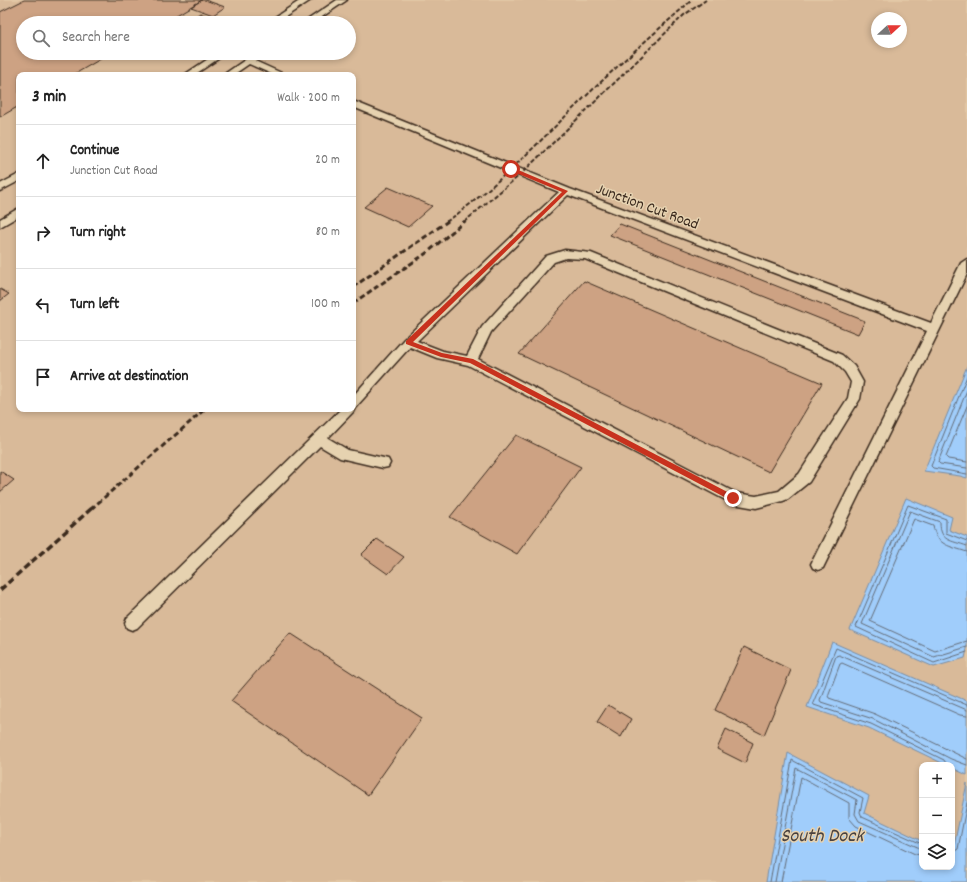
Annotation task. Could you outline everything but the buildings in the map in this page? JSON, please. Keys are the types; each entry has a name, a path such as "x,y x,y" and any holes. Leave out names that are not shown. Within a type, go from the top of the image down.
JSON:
{"lane":[{"path":"281,16 307,0"},
{"path":"318,16 343,0"},
{"path":"193,72 212,60"},
{"path":"232,72 249,61 275,72"},
{"name":"Junction Cut Road","path":"356,105 566,191 934,329"},
{"path":"0,188 16,179"},
{"path":"356,401 408,342 566,191"},
{"path":"0,223 16,214"},
{"path":"408,342 441,355 471,361 733,498 756,502 783,495 804,478 854,399 857,382 850,369 838,358 587,256 565,254 550,259 486,330 471,361"},
{"path":"818,564 967,263"},
{"path":"132,623 346,412"},
{"path":"319,439 345,454 383,462"}],"shaded area":[{"path":"0,0 967,0 967,882 0,882"}],"water":[{"path":"967,366 967,478 924,471"},
{"path":"906,498 952,517 949,530 967,537 967,649 965,658 934,667 850,630"},
{"path":"832,642 967,701 967,775 955,769 955,762 940,762 869,728 807,707"},
{"name":"South Dock","path":"788,753 869,796 864,813 919,840 919,870 955,870 955,841 967,783 967,882 766,882"}],"railway":[{"path":"446,222 499,180 607,76 692,0"},
{"path":"464,222 521,174 684,15 706,0"},
{"path":"356,285 448,221"},
{"path":"356,301 428,252 465,221"},
{"path":"91,509 202,412"},
{"path":"0,590 92,508"}],"route":[{"path":"511,169 566,191 408,342 441,355 471,361 733,498"}]}
